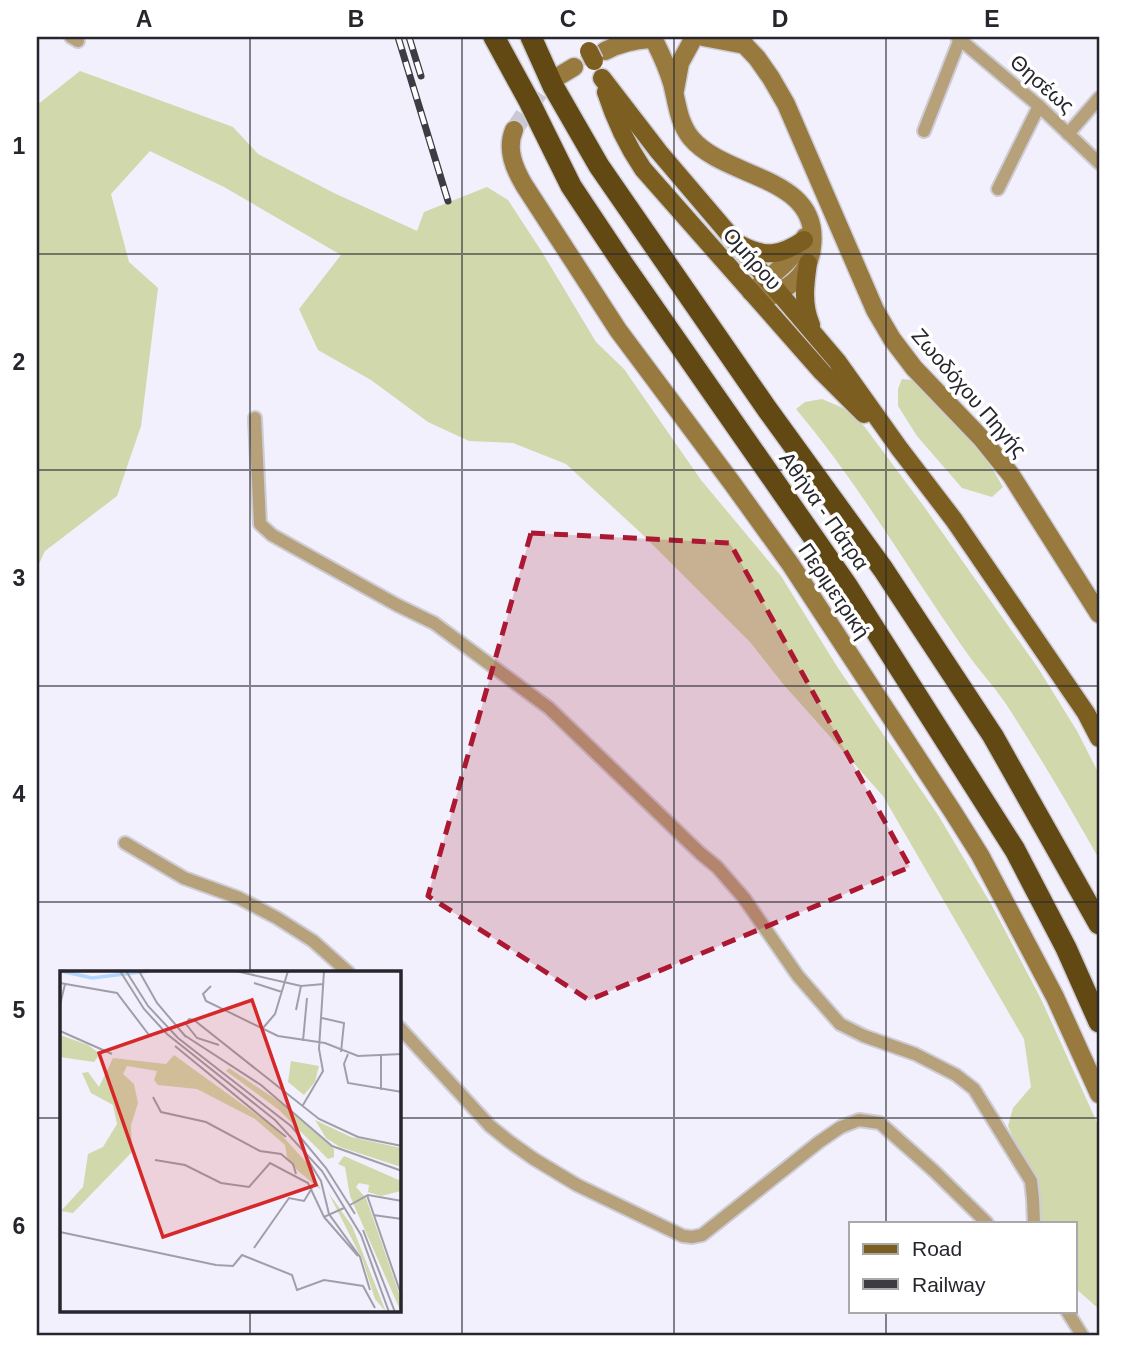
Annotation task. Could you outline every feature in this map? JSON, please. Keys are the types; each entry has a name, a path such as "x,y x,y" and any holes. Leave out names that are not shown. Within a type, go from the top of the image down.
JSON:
{"highway":[{"name":"Αθήνα - Πάτρα","path":"495,37 571,186 846,584 1015,850 1066,948 1099,1021"},
{"name":"Αθήνα - Πάτρα","path":"531,37 554,86 599,166 897,589 993,736 1099,924"}],"main road":[{"path":"620,37 606,51 628,41 651,40 671,47 681,46 697,38 741,41"},
{"path":"675,97 680,63 697,38"},
{"path":"651,40 667,68 683,127 692,140 719,158 784,189 806,209 807,232 813,240 804,302 814,335"},
{"name":"Ζωοδόχου Πηγής","path":"741,41 757,58 786,104 874,310 892,339 914,368 982,439 1011,475 1099,614"},
{"name":"Ομήρου","path":"588,50 602,78 617,123 637,160 822,372 899,448"},
{"name":"Ομήρου","path":"602,78 659,152 837,361 954,520 1086,713 1099,738"},
{"name":"Περιμετρική","path":"513,130 513,162 524,185 618,330 733,483 790,565 973,844 1055,997 1099,1094"},
{"path":"734,242 762,254 776,254 790,249 807,232"},
{"path":"773,286 807,232"},
{"path":"755,296 773,286 797,281 808,263"}],"street":[{"name":"Θησέως","path":"958,38 1039,106 1099,163"},
{"path":"924,131 958,38"},
{"path":"1068,134 1099,98"},
{"path":"998,189 1039,106"},
{"path":"255,418 260,524 272,535 434,623 550,708 717,867 744,898 798,976 840,1024 864,1036 915,1054 956,1075 974,1089 1031,1181 1034,1222"},
{"path":"125,844 184,878 239,898 277,918 313,941 347,971"},
{"path":"401,1029 490,1126 510,1142 577,1185 682,1236 702,1235 819,1143 841,1127 859,1120 880,1123 986,1222"},
{"path":"1068,1312 1082,1335"}],"highlighted area":[{"path":"531,533 730,543 910,867 589,1000 428,896"}],"green space":[{"path":"80,71 233,127 258,154 417,231 424,212 487,187 508,200 596,342 624,369 701,480 781,576 838,668 938,815 991,904 1041,999 1099,1127 1099,1309 1076,1289 1076,1222 1042,1222 1039,1195 1008,1126 1013,1108 1031,1087 1024,1039 883,796 783,684 750,642 641,533 566,464 513,443 469,441 428,422 371,380 318,350 299,309 341,255 224,187 150,151 111,194 129,262 158,288 141,426 117,496 45,551 37,568 37,105"},
{"path":"902,379 912,380 986,458 1003,487 992,497 962,488 917,436 898,406 898,389"},
{"path":"822,399 843,408 864,426 1038,668 1077,731 1099,774 1099,859 1006,704 964,649 841,467 796,409 805,402"}],"tunnel":[{"path":"514,130 540,91 559,76"}],"railway":[{"path":"398,37 448,201"},
{"path":"409,37 421,76"}]}
